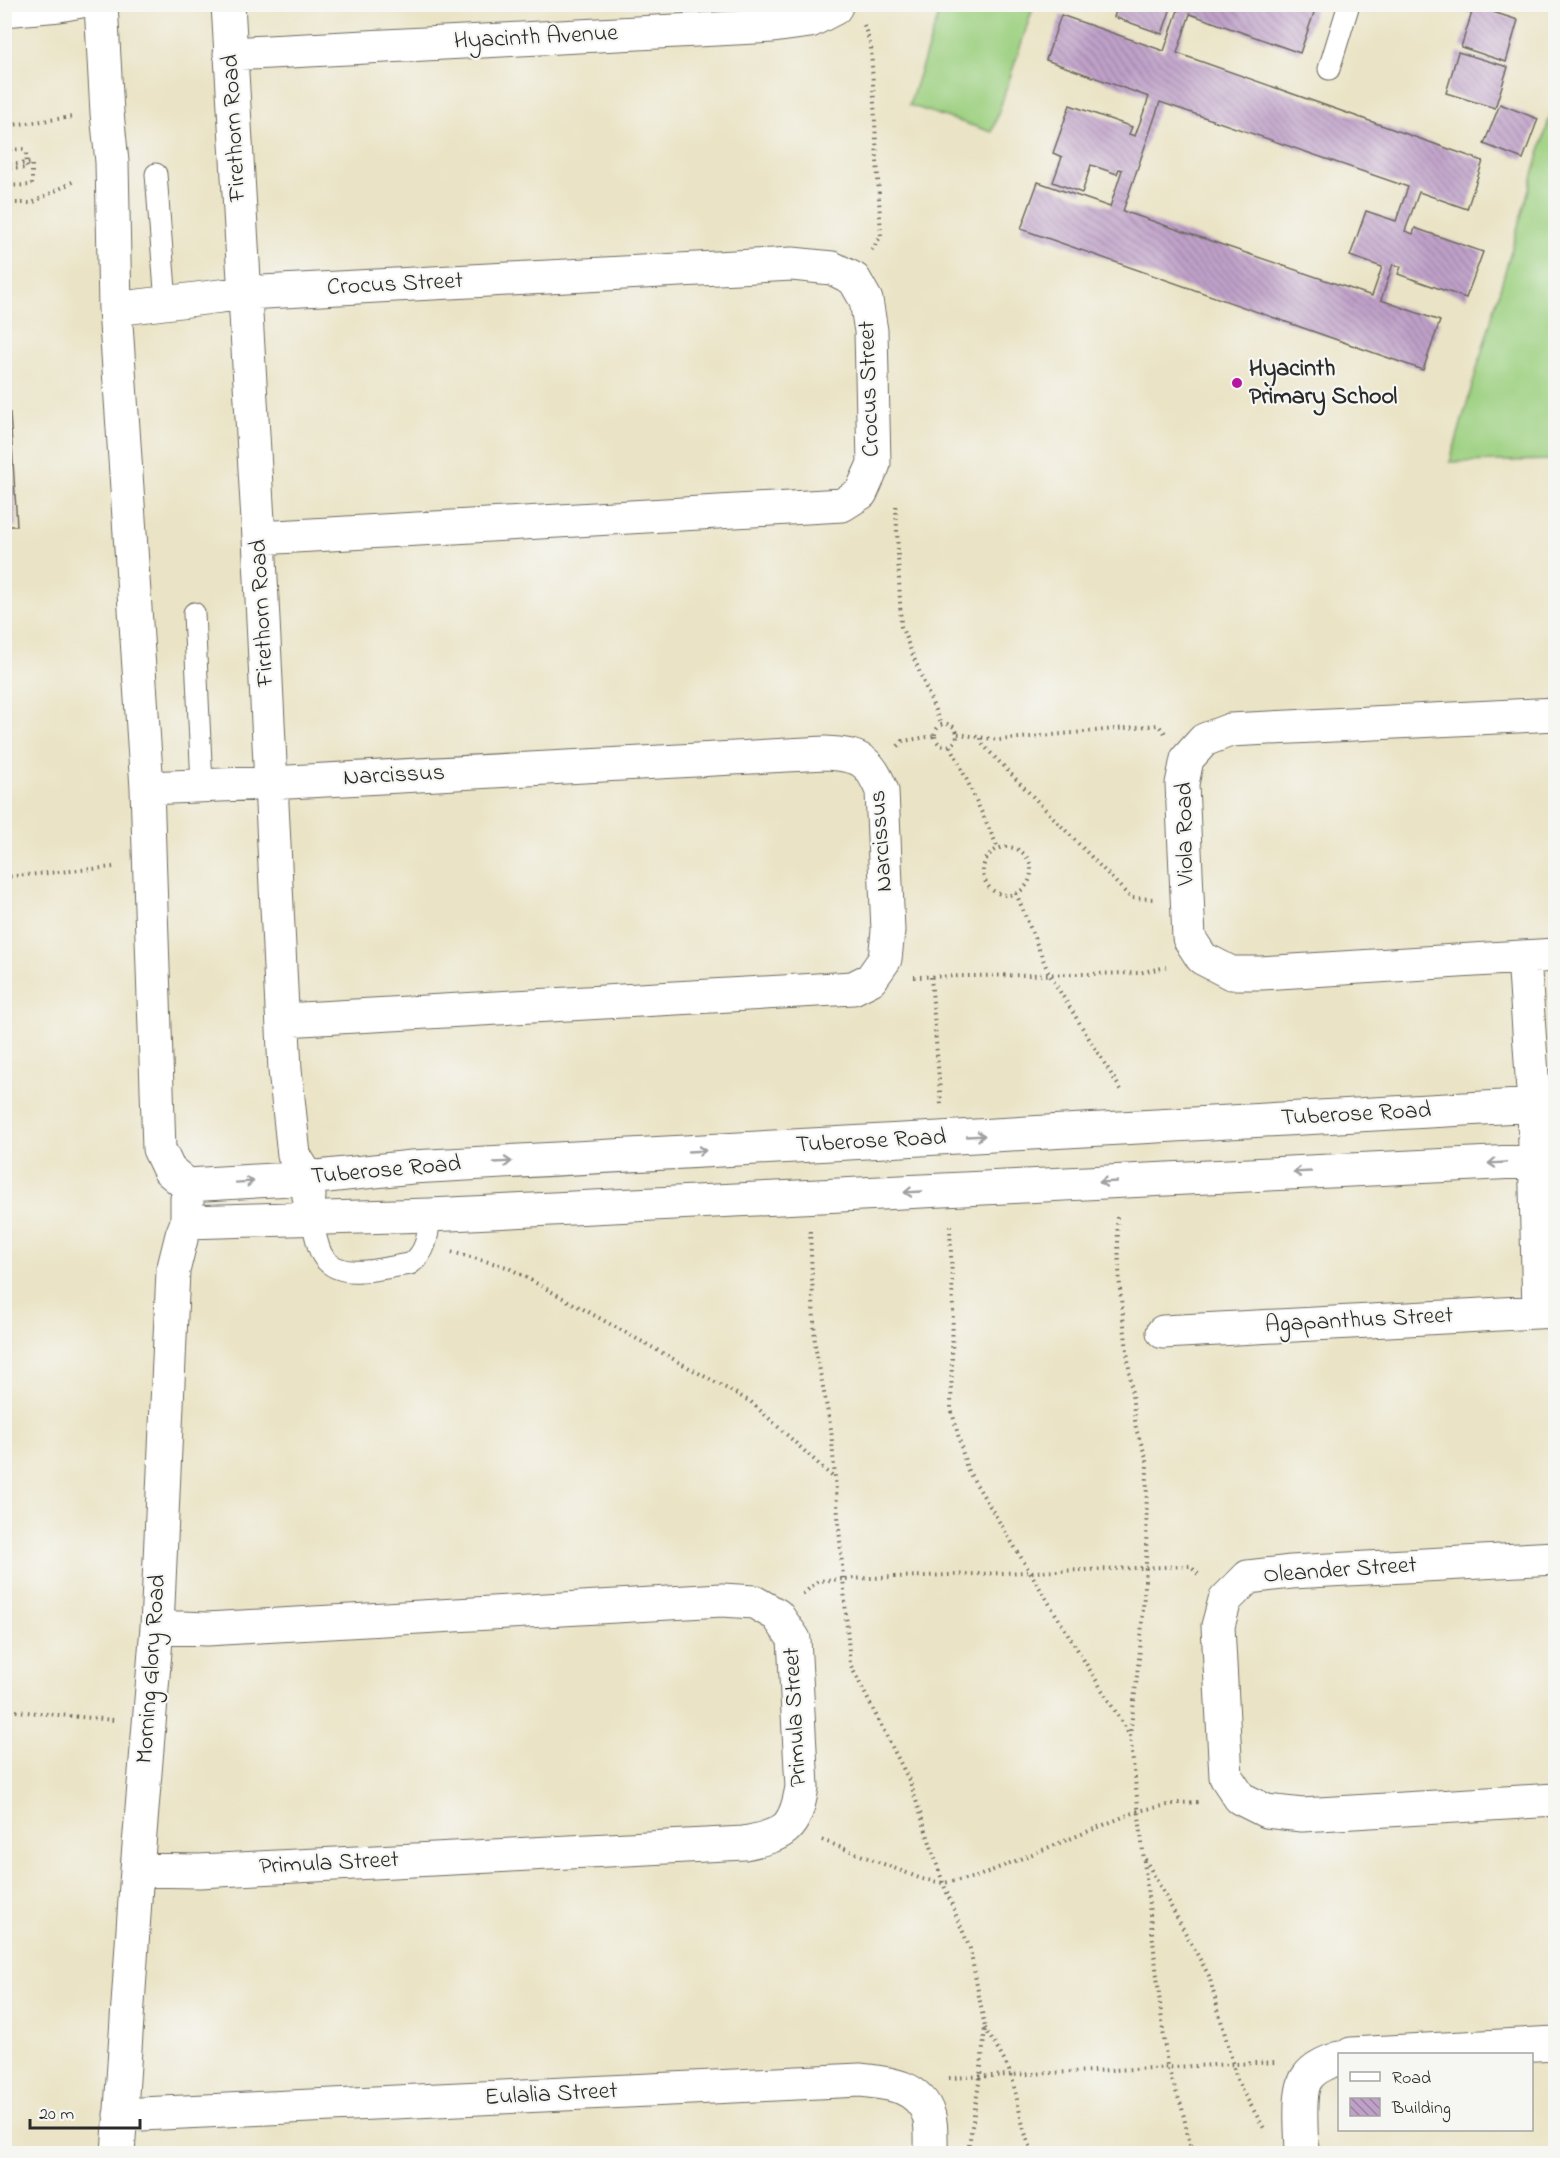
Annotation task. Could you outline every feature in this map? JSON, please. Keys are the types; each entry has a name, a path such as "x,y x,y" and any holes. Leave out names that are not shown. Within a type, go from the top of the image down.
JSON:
{"street":[{"path":"100,4 112,162 115,309 147,788 159,1149 169,1170 187,1185"},
{"name":"Firethorn Road","path":"228,4 259,538 270,783 292,1140 294,1155 308,1178 311,1218"},
{"name":"Hyacinth Avenue","path":"230,54 774,26 810,21 835,8 850,12"},
{"name":"Crocus Street","path":"115,309 245,293 792,264 832,268 854,279 866,300 871,331 874,464 861,493 842,505 259,538"},
{"name":"Viola Road","path":"1547,1311 1545,1105 1540,956 1231,973 1202,958 1189,938 1182,784 1187,759 1204,740 1230,730 1556,714"},
{"name":"Narcissus","path":"147,788 825,753 851,754 874,770 882,791 888,931 885,959 871,979 853,988 284,1020"},
{"name":"Tuberose Road","path":"187,1185 308,1178 412,1167 1545,1105"},
{"name":"Tuberose Road","path":"187,1222 311,1218 428,1230 808,1197 1546,1160"},
{"name":"Morning Glory Road","path":"118,2154 137,1870 157,1627 173,1271 187,1222 187,1185"},
{"name":"Agapanthus Street","path":"1163,1332 1547,1311"},
{"name":"Oleander Street","path":"1240,1798 1226,1777 1218,1626 1225,1600 1248,1577 1291,1572 1556,1558"},
{"name":"Primula Street","path":"137,1870 199,1871 744,1843 770,1838 787,1827 798,1810 802,1787 794,1639 777,1615 754,1602 722,1600 207,1629 157,1627"},
{"path":"1240,1798 1266,1811 1302,1815 1556,1800"},
{"path":"1385,2053 1556,2043"},
{"path":"1302,2154 1301,2102 1306,2078 1326,2062 1338,2059"},
{"name":"Eulalia Street","path":"120,2115 860,2080 893,2084 919,2097 929,2117 931,2154"}],"lane":[{"path":"4,16 60,11 100,4"},
{"path":"1329,69 1349,4"},
{"path":"156,174 166,303"},
{"path":"194,613 202,785"},
{"path":"311,1218 322,1257 334,1268 351,1272 410,1264 416,1260 428,1230"}],"path":[{"path":"850,12 871,46 881,236"},
{"path":"4,126 107,113"},
{"path":"4,150 26,149 27,168 4,169"},
{"path":"4,203 32,203 112,162"},
{"path":"4,165 33,163 32,185 4,186"},
{"path":"896,496 901,626 941,725"},
{"path":"949,724 958,734 956,742 951,746 944,747 934,736 936,729 941,725 949,724"},
{"path":"958,734 999,740 1158,725"},
{"path":"903,741 934,736"},
{"path":"981,738 983,746 1131,898 1188,900"},
{"path":"951,746 998,848"},
{"path":"1008,847 1019,850 1027,857 1031,867 1030,878 1016,893 1005,895 995,892 987,884 983,875 984,864 989,855 998,848 1008,847"},
{"path":"4,876 150,864"},
{"path":"1016,893 1049,974 1125,1096"},
{"path":"913,977 1140,973"},
{"path":"931,977 941,1106"},
{"path":"808,1197 815,1345 831,1429 850,1664 910,1782 943,1883 970,1949 985,2028 969,2145 970,2154"},
{"path":"950,1218 954,1308 951,1408 967,1469 1130,1736"},
{"path":"428,1230 507,1267 751,1402 834,1478"},
{"path":"1147,1460 1146,1567 1140,1650 1130,1736 1167,2066 1182,2108 1192,2154"},
{"path":"818,1581 1190,1566"},
{"path":"4,1710 149,1723"},
{"path":"834,1845 922,1879 943,1883 976,1877 1138,1810 1178,1803 1240,1798"},
{"path":"1143,1856 1209,1976 1238,2083 1266,2133"},
{"path":"985,2028 1011,2075 1021,2108 1028,2145 1035,2154"},
{"path":"939,2078 1275,2061"}],"green space":[{"path":"942,5 1034,5 992,132 909,105"},
{"path":"1555,99 1555,460 1450,462"}],"building":[{"path":"1118,4 1317,4 1300,53 1190,14 1177,53 1483,161 1467,209 1419,192 1405,231 1413,234 1415,228 1483,252 1466,298 1398,274 1401,267 1393,264 1381,300 1440,321 1423,370 1021,229 1038,182 1110,207 1122,170 1119,169 1117,174 1091,165 1082,193 1053,182 1062,157 1053,153 1070,105 1132,127 1129,134 1135,136 1149,97 1046,60 1061,15 1164,51 1178,10 1171,8 1162,34 1114,17","holes":["1160,102 1408,187 1396,221 1366,211 1350,256 1382,267 1372,296 1123,211"]},
{"path":"1444,4 1472,4 1470,13"},
{"path":"1474,6 1518,20 1506,62 1461,47"},
{"path":"1458,52 1508,67 1495,108 1446,93"},
{"path":"1500,104 1538,119 1523,159 1484,144"},
{"path":"10,413 17,526 4,526 4,414"}],"place":[{"name":"Hyacinth Primary School","path":"1237,383"}]}
